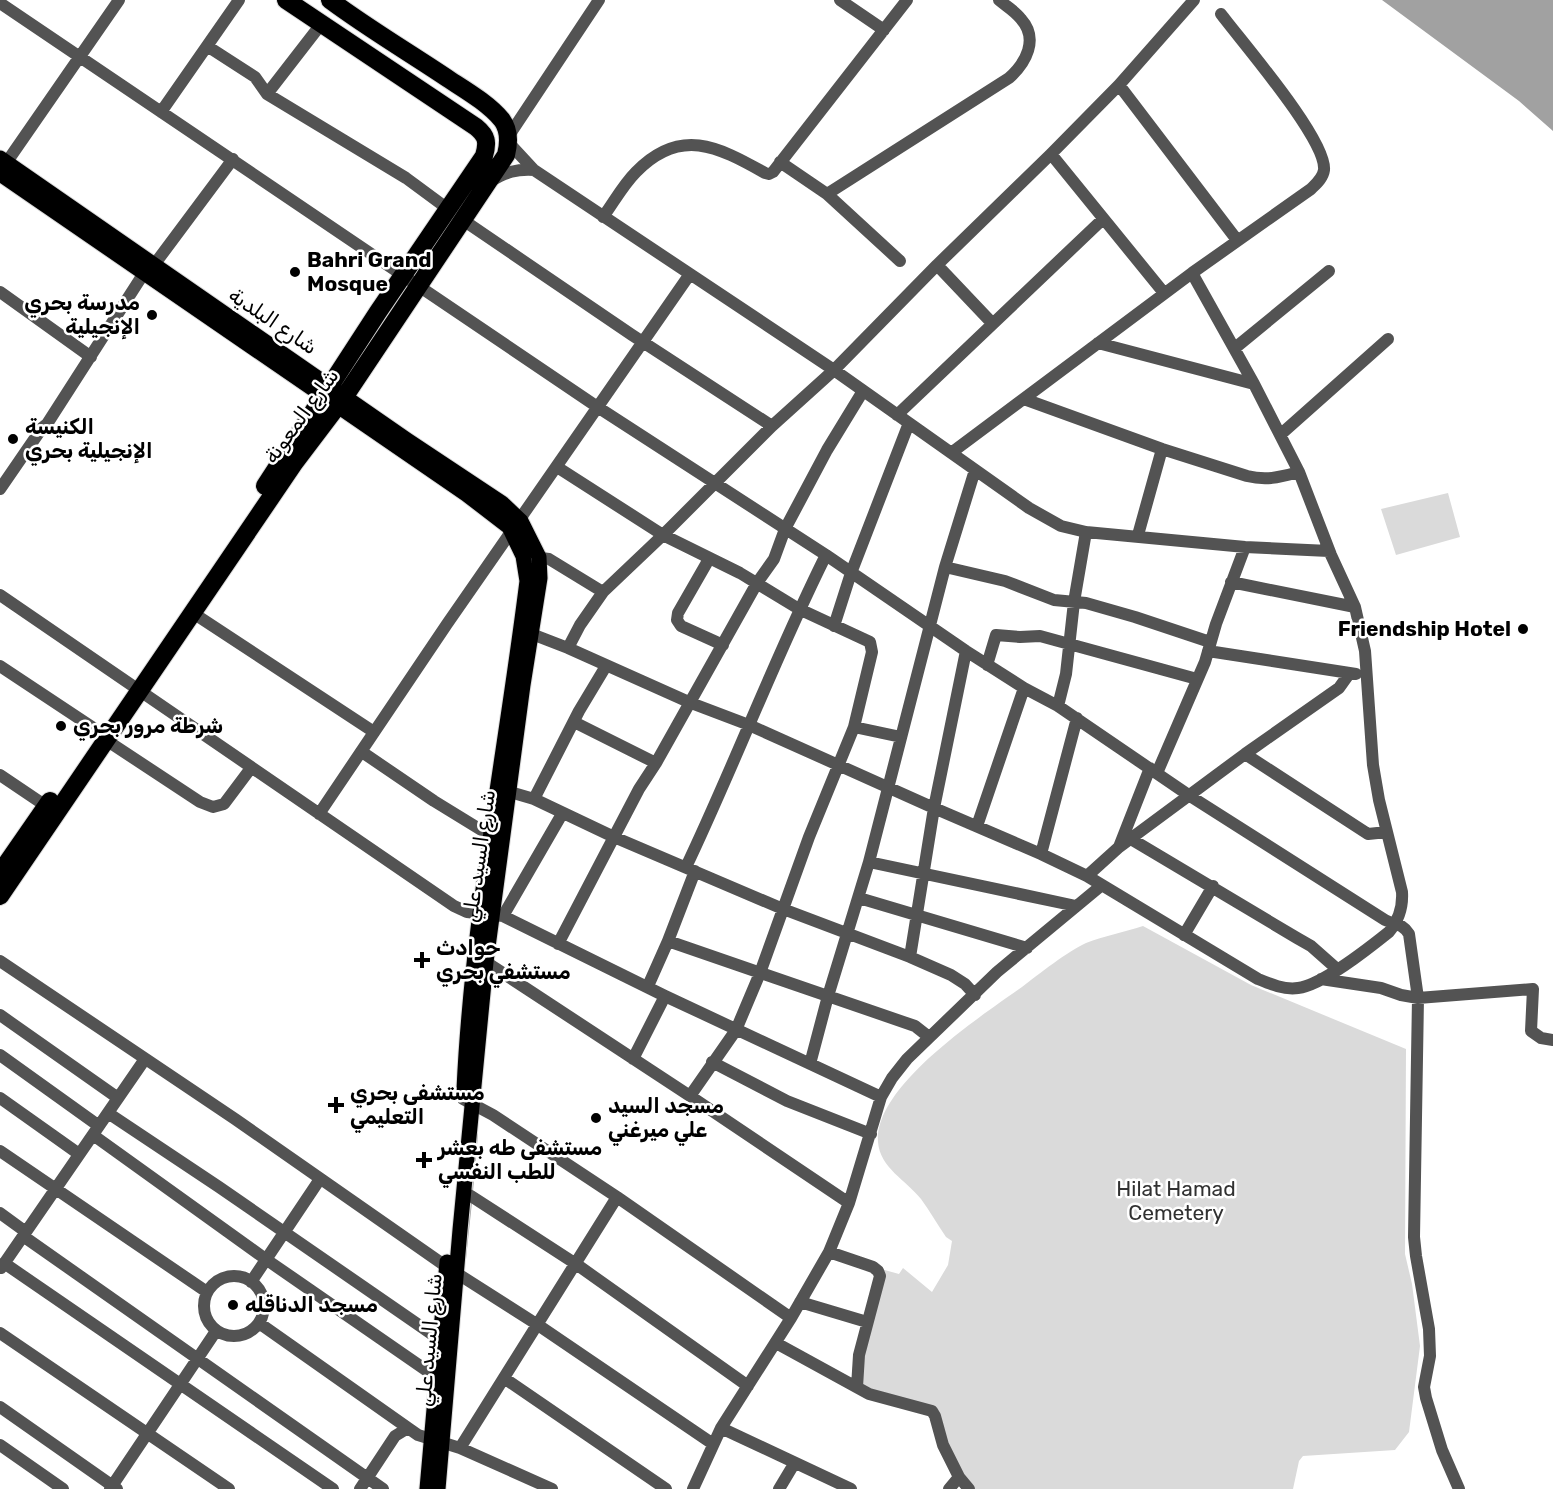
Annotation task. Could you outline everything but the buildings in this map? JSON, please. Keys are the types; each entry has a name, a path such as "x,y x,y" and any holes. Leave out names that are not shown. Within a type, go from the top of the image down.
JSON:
{"highway":[{"name":"شارع المعونة","path":"0,896 220,555 334,396 411,280 448,209 484,156 487,145 483,133 416,85 322,23 298,2"},
{"path":"335,4 495,112 503,121 508,140"},
{"name":"شارع المعونة","path":"411,280 463,220 506,155 508,140"},
{"name":"شارع المعونة","path":"135,688 193,613 295,462 334,396"},
{"name":"شارع المعونة","path":"0,873 46,806 102,736"}],"main road":[{"name":"شارع البلدية","path":"2,167 404,445 502,503 516,527"},
{"name":"شارع السيد علي","path":"427,1489 436,1442 468,1101 510,792 525,631 527,581 516,527"},
{"name":"شارع السيد علي","path":"438,1489 436,1377 439,1340 464,1193 468,1101 466,1045 492,915 491,836 525,631 540,578 539,557 516,527"}],"street":[{"path":"2,167 119,0"},
{"path":"161,112 238,0"},
{"path":"599,0 508,140 534,171 834,370 1029,508 1053,521 1076,531 1245,547 1329,551"},
{"path":"840,0 884,30"},
{"path":"603,217 634,173 666,148 684,145 704,146 726,153 769,174 907,0"},
{"path":"827,194 1009,78 1021,67 1029,47 1028,28 1020,17 999,0"},
{"path":"568,648 580,625 603,592 772,426 834,370 1051,154 1119,84 1194,0"},
{"path":"0,3 599,408 826,555 966,651 1023,688 1077,718 1190,796 1385,920 1406,929 1409,934 1418,998 1414,1237 1429,1329 1430,1356 1424,1387 1442,1450 1459,1489"},
{"path":"951,453 1164,293 1319,181 1324,171 1322,159 1313,138 1221,14"},
{"path":"267,94 322,23"},
{"path":"207,45 255,77 267,94 406,178 448,209"},
{"path":"1119,84 1237,240"},
{"path":"1051,154 1164,293"},
{"path":"2,482 47,424 149,269 232,159"},
{"path":"780,162 827,194 900,261"},
{"path":"488,183 506,172 534,171"},
{"path":"897,415 1103,219"},
{"path":"463,220 772,426"},
{"path":"937,266 992,323"},
{"path":"1235,348 1329,271"},
{"path":"525,631 691,703 749,725 887,788 1041,854 1087,876 1258,979 1274,985 1298,988 1321,979 1389,932 1396,923 1402,902 1402,892 1373,765 1363,636 1355,607 1329,551 1299,472 1235,348 1192,273"},
{"path":"320,814 374,732 690,274"},
{"path":"0,292 91,357"},
{"path":"1280,435 1388,339"},
{"path":"1098,343 1254,384"},
{"path":"558,944 639,789 691,703 757,583 774,559 785,530 827,450 863,391"},
{"path":"1024,399 1162,449 1261,480 1272,480 1299,472"},
{"path":"834,626 850,573 909,423"},
{"path":"1138,536 1162,449"},
{"path":"557,467 663,535 757,583 799,609 870,642 872,652 854,727 840,766 809,837 760,973 736,1030 690,1096"},
{"path":"810,1064 869,862 945,567 975,470"},
{"path":"1058,706 1066,674 1074,603 1086,532"},
{"path":"1118,848 1197,679 1245,547"},
{"path":"648,986 668,941 709,820 799,609 826,555"},
{"path":"523,556 549,559 603,592"},
{"path":"709,559 678,613 677,621 681,626 723,645"},
{"path":"945,567 1005,581 1054,600 1086,603 1135,617 1209,647 1349,674 1366,674"},
{"path":"1232,582 1355,607"},
{"path":"0,595 454,906 467,912 492,915 558,944 881,1097"},
{"path":"193,613 374,732"},
{"path":"987,664 996,635 1040,636 1197,679"},
{"path":"910,957 934,808 966,651"},
{"path":"0,666 200,802 213,807 224,804 251,768"},
{"path":"534,799 606,666"},
{"path":"1087,876 1118,848 1339,688 1349,674"},
{"path":"977,826 1023,688"},
{"path":"1041,854 1077,718"},
{"path":"574,722 656,763"},
{"path":"854,727 901,737"},
{"path":"362,752 491,836"},
{"path":"1245,754 1368,834 1387,832"},
{"path":"0,775 46,806"},
{"path":"510,792 534,799 614,837 783,909 910,957 951,975 975,994"},
{"path":"492,915 562,814"},
{"path":"1131,839 1311,946 1337,969"},
{"path":"869,862 1076,906"},
{"path":"693,1489 721,1428 776,1343 829,1252 849,1203 881,1097 892,1078 928,1038 997,972 1102,885"},
{"path":"1184,934 1213,886"},
{"path":"859,898 1027,948"},
{"path":"668,941 915,1026 928,1038"},
{"path":"0,961 713,1444"},
{"path":"486,962 849,1203"},
{"path":"1321,979 1381,988 1418,998 1533,989 1531,1031 1541,1038 1553,1040"},
{"path":"633,1059 665,996"},
{"path":"0,1015 118,1098"},
{"path":"0,1054 267,1260 436,1377"},
{"path":"145,1059 2,1266 181,1384 333,1489"},
{"path":"712,1062 787,1101 871,1134"},
{"path":"0,1098 79,1154"},
{"path":"468,1101 617,1197 791,1318"},
{"path":"108,1113 439,1340"},
{"path":"0,1151 207,1292"},
{"path":"251,1282 320,1179"},
{"path":"464,1193 576,1264 748,1386"},
{"path":"460,1448 617,1197"},
{"path":"0,1213 24,1234 383,1489"},
{"path":"829,1252 873,1267 880,1276 859,1355 856,1387"},
{"path":"228,1276 236,1276 251,1282 262,1296 263,1315 259,1323 244,1335 225,1335 216,1331 205,1317 203,1308 207,1292 213,1284 228,1276"},
{"path":"800,1302 867,1322"},
{"path":"259,1323 418,1435 460,1448 552,1489"},
{"path":"0,1407 113,1488 216,1331"},
{"path":"0,1333 228,1489"},
{"path":"776,1343 869,1394 932,1411 943,1445 959,1477 969,1489"},
{"path":"504,1377 666,1489"},
{"path":"360,1489 395,1437 408,1428"},
{"path":"721,1428 851,1489"},
{"path":"0,1445 63,1489"},
{"path":"779,1489 794,1464"},
{"path":"949,1489 959,1477"}],"green space":[{"path":"1448,493 1460,537 1396,555 1381,509"},
{"name":"Hilat Hamad Cemetery","path":"1143,926 1251,985 1406,1049 1405,1254 1412,1284 1420,1346 1409,1432 1395,1450 1303,1456 1299,1461 1293,1489 965,1489 935,1408 861,1388 852,1377 861,1333 881,1269 899,1274 903,1268 932,1292 948,1265 952,1241 946,1237 921,1199 883,1159 878,1142 881,1120 893,1098 911,1076 957,1034 981,1016 1054,963 1086,943"}],"shaded area":[{"path":"1382,0 1553,0 1553,131 1519,101"}],"waterway":[{"path":"472,1191 477,1134"},
{"path":"465,1259 471,1202"}],"place":[{"name":"Bahri Grand Mosque","path":"295,272"},
{"name":"مدرسة بحري الإنجيلية","path":"152,315"},
{"name":"الكنيسة الإنجيلية بحري","path":"13,439"},
{"name":"Friendship Hotel","path":"1523,629"},
{"name":"شرطة مرور بحري","path":"61,726"},
{"name":"حوادث مستشفي بحري","path":"422,960"},
{"name":"مستشفى بحري التعليمي","path":"336,1105"},
{"name":"مسجد السيد علي ميرغني","path":"596,1118"},
{"name":"مستشفى طه بعشر للطب النفسي","path":"424,1160"},
{"name":"مسجد الدناقله","path":"233,1305"}]}
